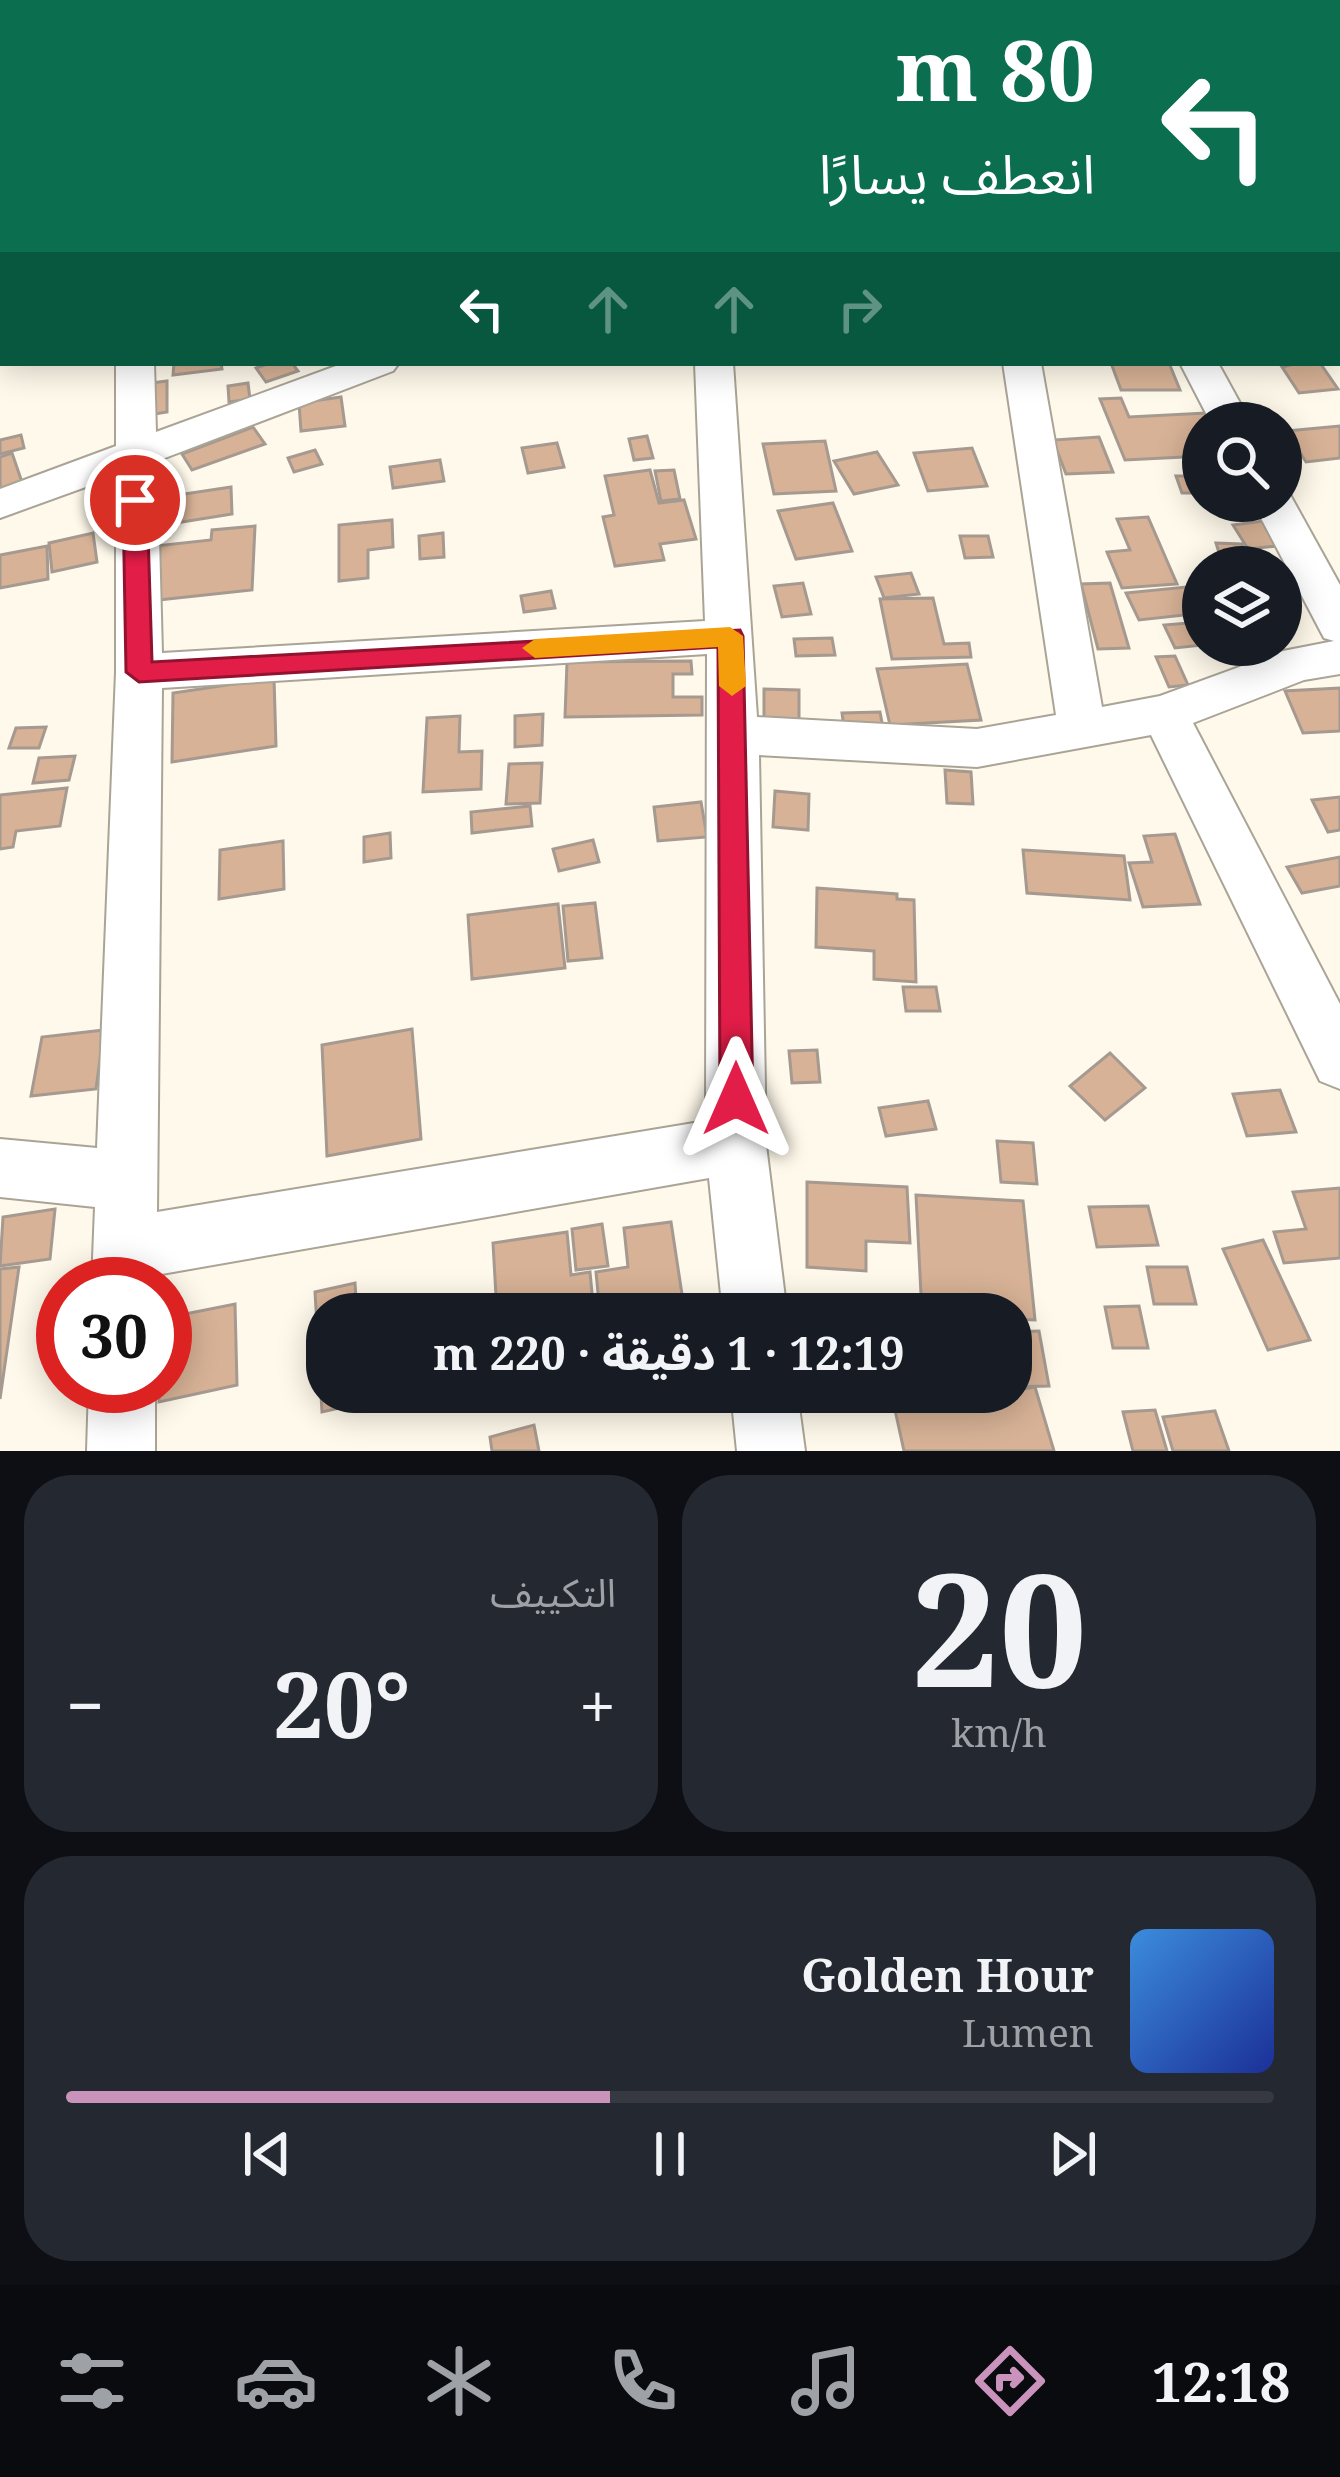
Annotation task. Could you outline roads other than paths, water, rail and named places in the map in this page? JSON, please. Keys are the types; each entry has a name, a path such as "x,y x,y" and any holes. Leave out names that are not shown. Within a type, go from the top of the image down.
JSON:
{"street":[{"path":"125,1257 139,672 135,366"},
{"path":"0,504 372,366"},
{"path":"714,366 734,735 736,1145 753,1293"},
{"path":"1022,366 1082,731"},
{"path":"1201,366 1220,402"},
{"path":"1284,522 1340,626"},
{"path":"139,672 730,636"},
{"path":"734,735 977,748 1165,714 1299,664 1340,657"},
{"path":"1165,714 1340,1062"},
{"path":"167,1257 449,1190 736,1145"},
{"path":"0,1168 126,1180"},
{"path":"121,1451 122,1413"},
{"path":"766,1413 771,1451"}]}
